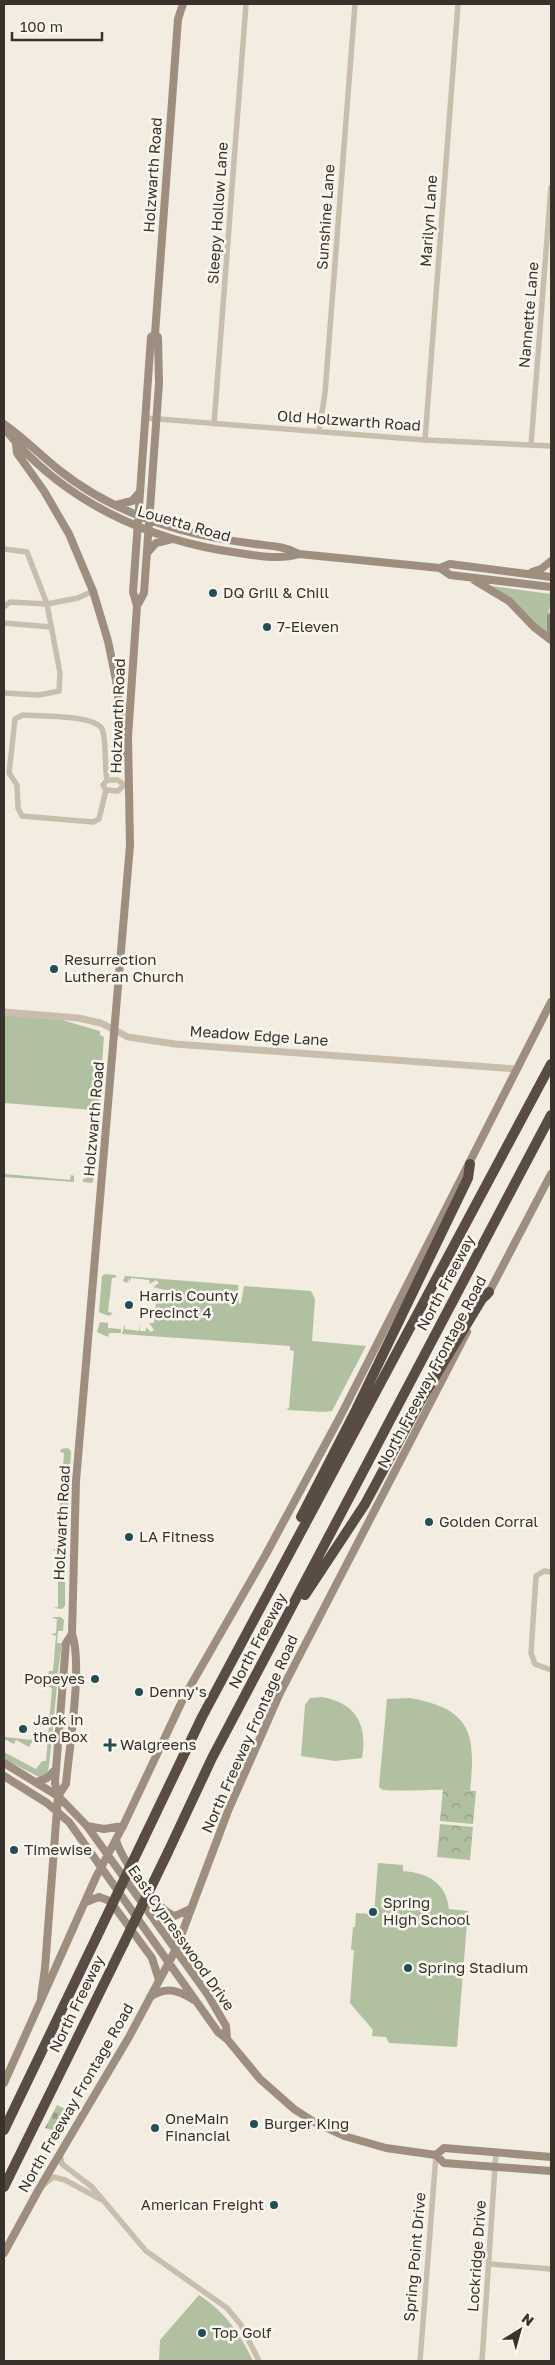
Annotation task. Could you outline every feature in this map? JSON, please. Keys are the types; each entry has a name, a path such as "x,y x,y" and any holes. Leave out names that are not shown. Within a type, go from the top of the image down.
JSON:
{"highway":[{"name":"North Freeway","path":"4,2130 202,1717 551,1064"},
{"name":"North Freeway","path":"4,2188 212,1758 551,1115"},
{"path":"272,1586 272,1574 356,1410 468,1178 470,1164"},
{"path":"267,1655 365,1504 421,1400 482,1300 489,1292"}],"main road":[{"name":"Holzwarth Road","path":"137,606 144,593 150,520 156,419 158,337 155,334 178,19 176,4"},
{"name":"Holzwarth Road","path":"178,19 183,4"},
{"name":"Holzwarth Road","path":"58,1796 66,1784 74,1687 75,1644 72,1634 76,1481 130,845 127,784 129,765 128,737 137,606 133,592 151,338 155,334"},
{"name":"Louetta Road","path":"4,424 26,440 60,471 116,505 150,520 225,540 288,547 299,554"},
{"name":"Louetta Road","path":"4,428 16,444 54,478 79,497 138,527 175,539 247,554 286,558 299,554 440,568 450,564 551,577"},
{"path":"16,444 18,453 44,490 69,534 93,591 108,641 116,680 123,744 129,765"},
{"path":"116,505 132,501 140,492"},
{"path":"147,554 156,543 175,539"},
{"path":"530,573 541,569 551,561"},
{"name":"Louetta Road","path":"440,568 450,575 551,587"},
{"path":"462,576 482,583 509,600 534,627 551,640"},
{"path":"551,617 551,630"},
{"path":"4,2083 102,1866 184,1697 265,1556 470,1164 551,1002"},
{"name":"North Freeway Frontage Road","path":"4,2254 176,1948 228,1811 280,1693 419,1422 551,1174"},
{"name":"Holzwarth Road","path":"39,2006 45,1968 58,1796 55,1783 66,1643 72,1634"},
{"name":"East Cypresswood Drive","path":"4,1763 58,1796 87,1826 158,1928 176,1948 208,1995 226,2026 227,2038"},
{"path":"37,1782 47,1778 56,1769"},
{"name":"East Cypresswood Drive","path":"4,1776 56,1810 69,1822 218,2032 227,2038 260,2079 294,2108 314,2122 344,2136 386,2148 436,2155 444,2163 551,2171"},
{"path":"87,1826 104,1829 123,1826"},
{"path":"116,1840 121,1855 163,1910 175,1916 190,1909"},
{"path":"85,1903 91,1898 99,1897 110,1901 148,1952 155,1965 158,1980"},
{"path":"150,1997 156,1992 169,1989 180,1992 196,2001"},
{"name":"East Cypresswood Drive","path":"436,2155 444,2148 551,2157"}],"street":[{"name":"Sleepy Hollow Lane","path":"214,424 246,4"},
{"name":"Sunshine Lane","path":"319,431 325,392 355,4"},
{"name":"Marilyn Lane","path":"425,440 458,4"},
{"name":"Nannette Lane","path":"531,445 551,187"},
{"name":"Old Holzwarth Road","path":"146,418 425,440 551,446"},
{"path":"4,549 27,552 46,604 60,673 59,691 39,695 4,693"},
{"path":"4,607 10,602 46,604 78,598 93,591"},
{"path":"4,623 51,627"},
{"path":"22,715 81,719 97,724 102,730 107,780 103,785 106,790 101,814 99,819 94,822 22,816 18,808 17,785 9,774 16,719 22,715"},
{"path":"106,790 118,791 127,784 118,780 107,780"},
{"name":"Meadow Edge Lane","path":"4,1012 78,1018 101,1024 128,1037 175,1044 516,1069"},
{"path":"551,1572 538,1573 535,1583 531,1653 535,1664 551,1670"},
{"name":"Lockridge Drive","path":"482,2361 496,2152"},
{"path":"60,2154 62,2164 92,2187 146,2251 227,2308 241,2325 259,2361"},
{"name":"Spring Point Drive","path":"420,2361 436,2155"},
{"path":"39,2189 53,2177 65,2180 102,2200"},
{"path":"490,2264 551,2269"}],"green space":[{"path":"492,586 551,594 548,626 551,636 534,623 514,601"},
{"path":"4,1015 62,1020 100,1031 100,1035 104,1037 93,1182 83,1182 83,1179 87,1178 92,1110 4,1103"},
{"path":"4,1169 5,1174 70,1180 71,1175 74,1176 74,1182 4,1177"},
{"path":"105,1274 117,1277 112,1278 108,1312 113,1313 109,1316 99,1312 102,1276"},
{"path":"125,1276 238,1285 239,1304 241,1303 244,1286 311,1291 315,1299 312,1341 366,1346 332,1411 286,1410 289,1408 294,1351 290,1350 290,1346 122,1334 125,1324 125,1329 139,1331 140,1325 140,1331 146,1331 146,1327 151,1332 154,1330 149,1323 154,1323 157,1292 171,1296 170,1300 174,1300 177,1297 169,1291 153,1287 159,1283 156,1280 150,1284 149,1280 131,1278 129,1283 129,1278 127,1283 123,1281"},
{"path":"100,1322 108,1323 108,1328 121,1329 121,1333 109,1333 108,1337 97,1332"},
{"path":"68,1448 71,1451 66,1549 54,1551 54,1549 59,1549 60,1520 54,1518 59,1516 62,1470 57,1468 63,1467 64,1453 60,1452 61,1449"},
{"path":"53,1559 61,1559 65,1564 65,1606 62,1609 53,1608 58,1607 58,1561 53,1561"},
{"path":"61,1617 64,1620 63,1631 58,1631 57,1643 62,1643 58,1673 56,1675 48,1674 49,1671 53,1671 56,1636 51,1634 56,1633 57,1619 52,1618"},
{"path":"50,1683 57,1686 49,1766 47,1774 41,1778 4,1759 4,1752 36,1769 42,1761 46,1761 52,1688 47,1686"},
{"path":"322,1697 343,1704 357,1717 363,1735 362,1758 335,1761 301,1756 305,1705 310,1698"},
{"path":"410,1698 446,1709 458,1717 466,1727 472,1754 470,1791 383,1790 379,1787 387,1699"},
{"path":"4,1737 33,1740 29,1747 16,1740 14,1744 4,1739"},
{"path":"443,1789 476,1791 473,1824 440,1821"},
{"path":"440,1824 473,1827 470,1860 437,1857"},
{"name":"Spring Stadium","path":"378,1863 403,1865 403,1871 427,1877 434,1881 444,1892 449,1909 468,1911 457,2047 389,2043 386,2037 372,2036 373,2030 350,2003 354,1950 351,1950 353,1927 355,1927 356,1913 374,1914"},
{"path":"57,2105 69,2111 56,2131 45,2128"},
{"name":"Top Golf","path":"199,2295 217,2309 231,2324 243,2341 253,2361 159,2361 160,2340"}],"place":[{"name":"DQ Grill & Chill","path":"213,593"},
{"name":"7-Eleven","path":"267,627"},
{"name":"Resurrection Lutheran Church","path":"54,969"},
{"name":"Harris County Precinct 4","path":"129,1305"},
{"name":"Golden Corral","path":"429,1522"},
{"name":"LA Fitness","path":"129,1537"},
{"name":"Popeyes","path":"95,1679"},
{"name":"Denny's","path":"139,1692"},
{"name":"Jack in the Box","path":"23,1729"},
{"name":"Walgreens","path":"110,1745"},
{"name":"Timewise","path":"14,1850"},
{"name":"Spring High School","path":"373,1912"},
{"name":"Spring Stadium","path":"408,1968"},
{"name":"Burger King","path":"254,2124"},
{"name":"OneMain Financial","path":"155,2128"},
{"name":"American Freight","path":"274,2205"},
{"name":"Top Golf","path":"202,2333"}]}
